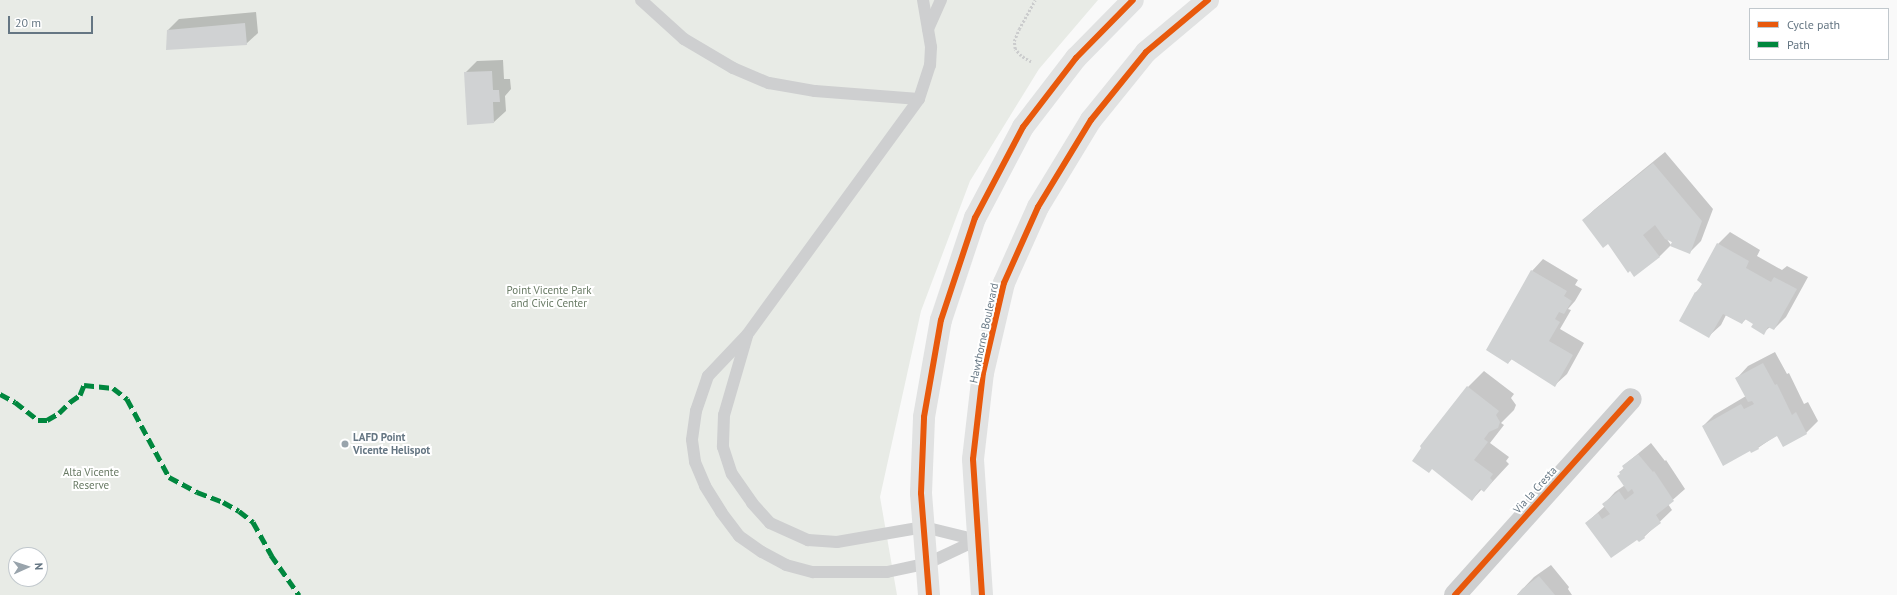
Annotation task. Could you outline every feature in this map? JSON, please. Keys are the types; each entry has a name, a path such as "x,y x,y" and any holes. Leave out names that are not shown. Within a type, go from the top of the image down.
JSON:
{"main road":[{"path":"929,595 921,493 924,417 941,320 975,218 1023,127 1076,58 1133,0"},
{"name":"Hawthorne Boulevard","path":"982,595 977,540 973,459 983,373 1004,283 1038,207 1091,120 1146,52 1208,0"}],"street":[{"name":"Via la Cresta","path":"1455,595 1631,399"}],"lane":[{"path":"641,0 684,39 733,68 769,83 815,91 919,99"},
{"path":"923,0 931,47 930,65 919,99 747,335 708,376 696,411 692,440 695,462 705,486 721,512 739,536 762,552 786,564 813,572 887,572 926,564 977,540"},
{"path":"928,29 941,0"},
{"path":"747,335 724,415 723,447 732,474 756,508 770,523 808,540 837,542 924,527 977,540"}],"path":[{"path":"1030,62 1021,56 1015,49 1014,41 1035,0"}],"green space":[{"name":"Point Vicente Park and Civic Center","path":"0,0 1098,0 1039,69 970,181 921,311 880,497 897,595 0,595"}],"building":[{"path":"245,23 247,45 166,50 167,30"},
{"path":"492,71 493,90 499,90 500,102 493,102 494,123 467,125 464,72"},
{"path":"1653,163 1702,221 1690,254 1670,246 1672,242 1665,239 1655,225 1643,235 1660,257 1634,277 1630,271 1628,273 1608,244 1603,248 1582,220"},
{"path":"1717,243 1749,261 1746,268 1771,282 1774,277 1797,289 1774,330 1768,327 1764,335 1751,327 1753,324 1745,319 1742,324 1723,314 1709,338 1679,321 1695,292 1696,293 1702,284 1697,280"},
{"path":"1531,270 1567,291 1564,296 1572,301 1564,314 1559,312 1555,319 1560,322 1549,341 1573,355 1555,387 1511,359 1508,364 1486,350"},
{"path":"1763,363 1775,385 1777,384 1792,415 1796,412 1807,434 1783,447 1777,436 1758,447 1759,449 1751,453 1750,451 1723,466 1702,426 1741,404 1744,409 1754,404 1752,401 1748,402 1735,378"},
{"path":"1467,386 1499,411 1496,415 1500,422 1498,428 1489,432 1484,439 1488,442 1474,460 1493,474 1490,478 1493,481 1484,492 1480,489 1472,501 1432,469 1429,473 1412,461 1421,448 1420,446"},
{"path":"1638,454 1653,472 1654,471 1674,501 1656,515 1661,523 1644,536 1645,538 1639,542 1637,540 1611,558 1585,523 1598,513 1602,519 1610,514 1602,504 1619,491 1625,500 1634,493 1632,489 1628,492 1617,476 1620,474 1619,472 1624,469 1622,466"},
{"path":"1539,576 1555,595 1517,595 1522,589"}],"marked path":[{"path":"0,394 15,402 38,420 47,420 59,413 80,395 84,385 113,388 127,399 169,477 197,492 223,502 239,511 253,522 271,555 299,595"}],"cycle path":[{"path":"929,595 921,493 924,417 941,320 975,218 1023,127 1076,58 1133,0"},
{"path":"982,595 973,459 983,373 1004,283 1038,207 1091,120 1146,52 1208,0"},
{"path":"1455,595 1631,399"}],"place":[{"name":"LAFD Point Vicente Helispot","path":"345,444"}],"park label":[{"name":"Alta Vicente Reserve","path":"91,479"}]}
